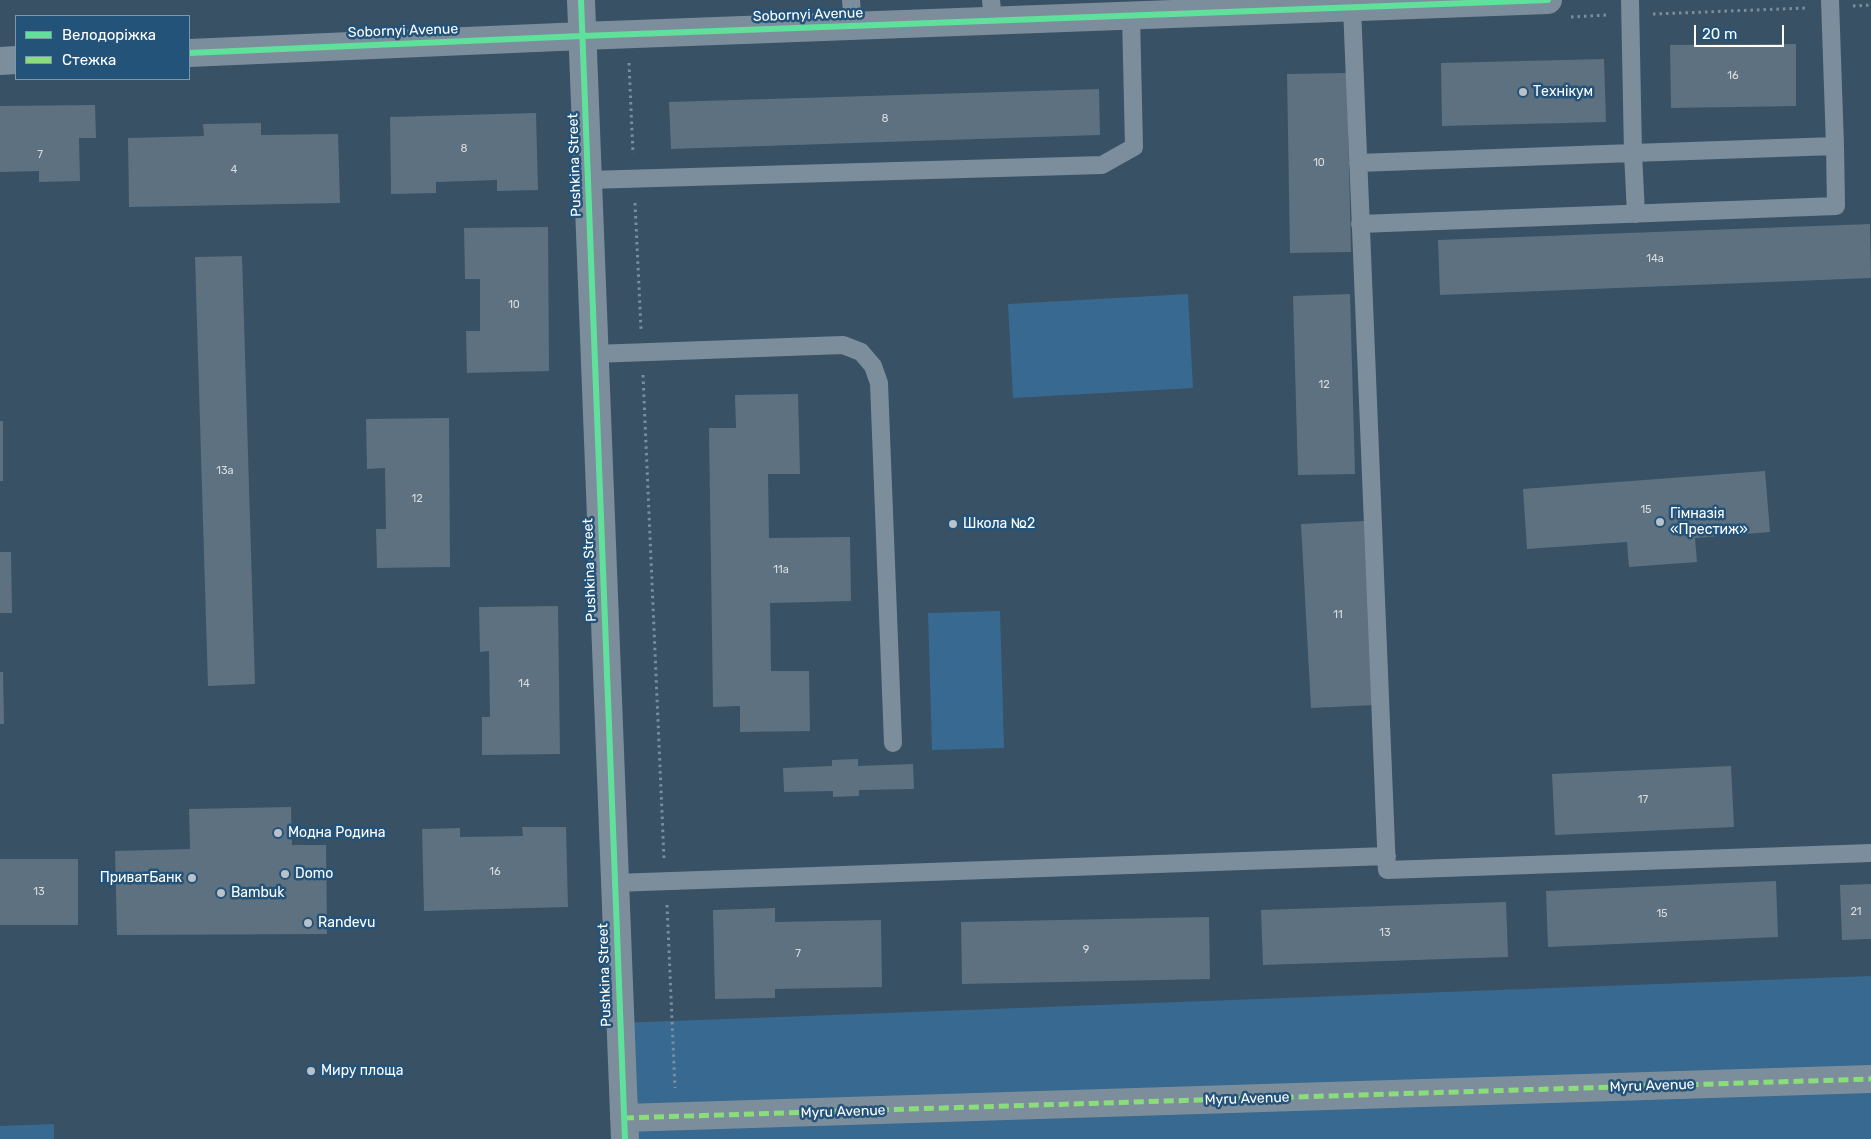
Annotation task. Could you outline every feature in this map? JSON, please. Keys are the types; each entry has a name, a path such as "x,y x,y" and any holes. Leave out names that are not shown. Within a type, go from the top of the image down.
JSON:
{"street":[{"name":"Pushkina Street","path":"581,0 624,1129"},
{"name":"Sobornyi Avenue","path":"190,53 582,36 852,13 992,10 1131,15 1218,6 1352,7 1548,0"},
{"path":"0,61 15,60"},
{"name":"Myru Avenue","path":"624,1129 676,1117 1871,1079"}],"lane":[{"path":"1630,0 1636,214"},
{"path":"1360,224 1836,206 1830,0"},
{"path":"1352,7 1387,870 1871,853"},
{"path":"588,180 1102,165 1134,147 1131,15"},
{"path":"1358,162 1835,146"},
{"path":"594,354 843,345 861,352 873,366 879,383 893,743"},
{"path":"614,883 1387,856"}],"path":[{"path":"628,57 633,156"},
{"path":"634,196 641,334"},
{"path":"643,374 664,859"},
{"path":"666,899 676,1117"}],"shaded area":[{"path":"1188,294 1193,388 1013,398 1008,304"},
{"path":"1000,611 1004,748 932,750 928,613"},
{"path":"1871,976 1871,1139 625,1139 619,1023"},
{"path":"54,1124 54,1139 0,1139 0,1126"}],"building":[{"path":"1796,44 1796,106 1671,108 1670,45"},
{"name":"Технікум","path":"1604,59 1606,122 1442,126 1441,63"},
{"path":"1347,73 1351,252 1290,253 1287,74"},
{"path":"1099,89 1100,135 671,149 669,102"},
{"path":"95,105 96,138 79,138 80,181 39,182 39,171 0,172 0,106"},
{"path":"536,113 538,190 497,191 497,180 436,182 436,193 391,194 390,117"},
{"path":"261,123 261,135 338,134 340,203 129,207 128,138 204,136 203,124"},
{"path":"1870,224 1871,278 1440,295 1438,240"},
{"path":"548,227 549,371 467,373 466,331 480,331 480,279 465,279 464,228"},
{"path":"242,256 255,684 208,686 195,257"},
{"path":"1350,294 1355,474 1298,475 1293,296"},
{"path":"798,394 800,474 768,474 769,538 850,537 851,601 770,603 771,671 809,671 810,731 740,732 740,706 713,707 709,428 736,428 735,395"},
{"path":"449,418 450,567 377,568 376,529 386,529 385,468 367,469 366,419"},
{"path":"0,421 3,421 3,481 0,481"},
{"name":"Гімназія «Престиж»","path":"1765,471 1770,532 1695,538 1697,562 1629,567 1627,542 1527,549 1523,489"},
{"path":"1365,521 1375,705 1311,708 1301,524"},
{"path":"0,552 11,552 12,613 0,613"},
{"path":"558,606 560,754 482,755 482,717 490,717 489,651 480,652 479,607"},
{"path":"0,672 3,672 4,724 0,724"},
{"path":"858,759 858,766 913,764 914,789 859,790 859,796 833,797 833,791 784,792 783,768 832,766 832,760"},
{"path":"1731,766 1734,827 1555,835 1552,774"},
{"name":"Bambuk","path":"291,807 292,845 326,845 327,934 117,935 115,851 190,849 189,809"},
{"path":"522,827 566,827 568,907 424,911 422,829 460,828 460,837 523,836"},
{"path":"0,859 78,859 78,925 0,925"},
{"path":"1776,881 1778,937 1548,947 1546,891"},
{"path":"1871,884 1871,939 1842,940 1840,885"},
{"path":"1506,902 1508,957 1263,965 1261,910"},
{"path":"775,908 775,922 881,920 882,987 775,989 775,998 715,999 713,910"},
{"path":"1209,917 1210,979 962,984 961,922"}],"marked path":[{"path":"624,1118 1871,1079"}],"cycle path":[{"path":"581,0 625,1139"},
{"path":"190,53 582,36 1548,0"}],"place":[{"name":"Технікум","path":"1523,92"},
{"name":"Гімназія «Престиж»","path":"1660,522"},
{"name":"Школа №2","path":"953,524"},
{"name":"Модна Родина","path":"278,833"},
{"name":"Domo","path":"285,874"},
{"name":"ПриватБанк","path":"192,878"},
{"name":"Bambuk","path":"221,893"},
{"name":"Randevu","path":"308,923"},
{"name":"Миру площа","path":"311,1071"}]}
